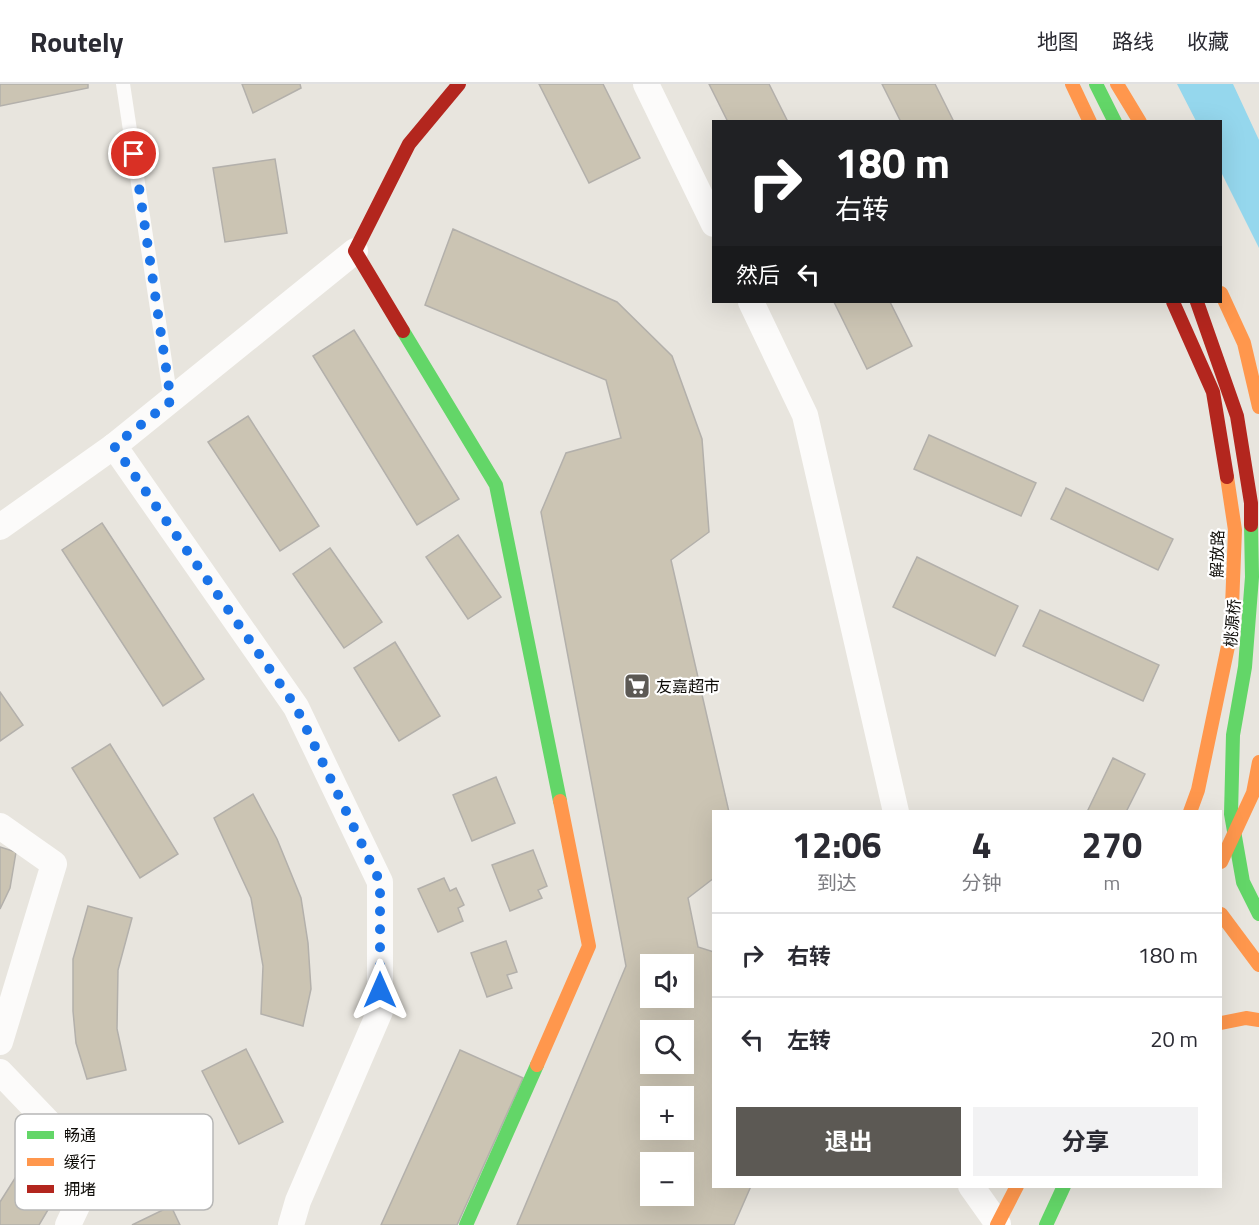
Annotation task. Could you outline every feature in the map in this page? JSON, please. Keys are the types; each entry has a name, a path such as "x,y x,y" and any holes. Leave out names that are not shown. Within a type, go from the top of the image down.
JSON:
{"main road":[{"path":"459,84 409,144 355,251 496,485 588,946 466,1225"},
{"path":"1072,84 1089,120"},
{"path":"1096,84 1114,120"},
{"path":"1117,84 1139,120"},
{"path":"1222,295 1244,343 1259,407"},
{"name":"解放路","path":"1173,303 1213,392 1235,530 1231,632 1191,810"},
{"name":"桃源桥","path":"1197,303 1237,416 1251,503 1252,577 1245,667 1233,735 1231,814 1243,882 1259,915"},
{"path":"1222,859 1253,793 1259,762"},
{"path":"1197,790 1198,810"},
{"path":"1253,793 1259,816"},
{"path":"1233,897 1259,915"},
{"path":"1222,915 1259,965"},
{"path":"1222,1023 1246,1018 1259,1020"},
{"path":"998,1224 1016,1188"},
{"path":"1046,1225 1063,1188"}],"street":[{"path":"646,84 712,220"},
{"path":"0,527 114,446 355,251"},
{"path":"751,303 805,415 896,810"},
{"path":"114,446 296,707 380,882 380,1011 298,1201 291,1225"},
{"path":"0,826 54,864 0,1042"},
{"path":"0,1072 40,1114"},
{"path":"972,1188 998,1224"},
{"path":"68,1225 75,1210"}],"lane":[{"path":"123,84 171,401"}],"water":[{"path":"1177,84 1233,84 1259,140 1259,248 1222,174 1222,120 1195,120"}],"building":[{"path":"0,84 88,84 88,88 0,106"},
{"path":"242,84 300,84 301,88 253,113"},
{"path":"539,84 603,84 640,158 589,183"},
{"path":"709,84 769,84 787,120 727,120"},
{"path":"882,84 935,84 953,120 900,120"},
{"path":"275,159 287,233 225,242 213,168"},
{"name":"友嘉超市","path":"453,229 617,302 672,356 702,439 709,532 671,560 729,810 712,810 712,880 688,898 698,947 712,951 712,1188 750,1188 734,1225 517,1225 626,966 541,512 566,453 621,438 606,380 425,305"},
{"path":"834,303 890,303 912,346 867,369"},
{"path":"354,330 459,499 417,525 313,356"},
{"path":"248,416 319,526 280,551 208,442"},
{"path":"929,435 1036,483 1021,516 914,469"},
{"path":"1066,488 1173,539 1158,570 1051,519"},
{"path":"102,523 204,679 163,706 62,550"},
{"path":"458,535 501,597 468,619 426,557"},
{"path":"330,548 382,622 344,648 293,574"},
{"path":"917,557 1018,606 995,656 893,607"},
{"path":"1040,610 1159,665 1143,701 1023,646"},
{"path":"395,642 440,716 399,741 354,668"},
{"path":"0,692 23,725 0,741"},
{"path":"110,744 178,854 140,878 72,768"},
{"path":"1113,758 1145,774 1127,810 1088,810"},
{"path":"496,777 515,823 472,841 453,795"},
{"path":"253,794 277,839 301,898 308,943 311,989 303,1026 261,1014 263,966 251,898 214,818"},
{"path":"0,847 16,852 10,888 0,909"},
{"path":"533,850 547,886 538,890 542,898 510,911 492,865"},
{"path":"444,878 450,891 456,888 464,905 458,908 463,921 438,932 418,889"},
{"path":"88,906 132,918 118,970 117,1029 126,1070 87,1079 76,1043 73,1011 73,959"},
{"path":"506,941 517,972 507,975 512,988 487,997 471,953"},
{"path":"246,1049 283,1122 239,1144 202,1071"},
{"path":"460,1050 523,1078 457,1225 381,1225"},
{"path":"15,1178 15,1210 48,1210 39,1225 0,1225 0,1202"},
{"path":"163,1210 173,1210 180,1225 132,1225"}],"traffic: fast":[{"path":"1096,84 1114,120"},
{"path":"403,331 496,485 560,801"},
{"path":"1251,525 1252,577 1245,667 1233,735 1231,814 1243,882 1259,914"},
{"path":"466,1225 537,1065"},
{"path":"1046,1225 1063,1188"}],"traffic: slow":[{"path":"1072,84 1089,120"},
{"path":"1117,84 1139,120"},
{"path":"1222,295 1244,343 1259,407"},
{"path":"1191,810 1198,790 1231,632 1235,530 1227,477"},
{"path":"1222,860 1253,793 1259,762"},
{"path":"537,1065 589,946 560,801"},
{"path":"1222,915 1259,965"},
{"path":"1222,1023 1246,1018 1259,1020"},
{"path":"997,1225 1016,1188"}],"traffic: jam":[{"path":"403,331 355,251 409,144 459,84"},
{"path":"1173,303 1213,392 1227,477"},
{"path":"1197,303 1237,416 1251,503 1251,525"}],"place":[{"name":"友嘉超市","path":"637,686"}],"route":[{"path":"134,154 171,401 114,446 296,707 380,882 380,990"}]}
